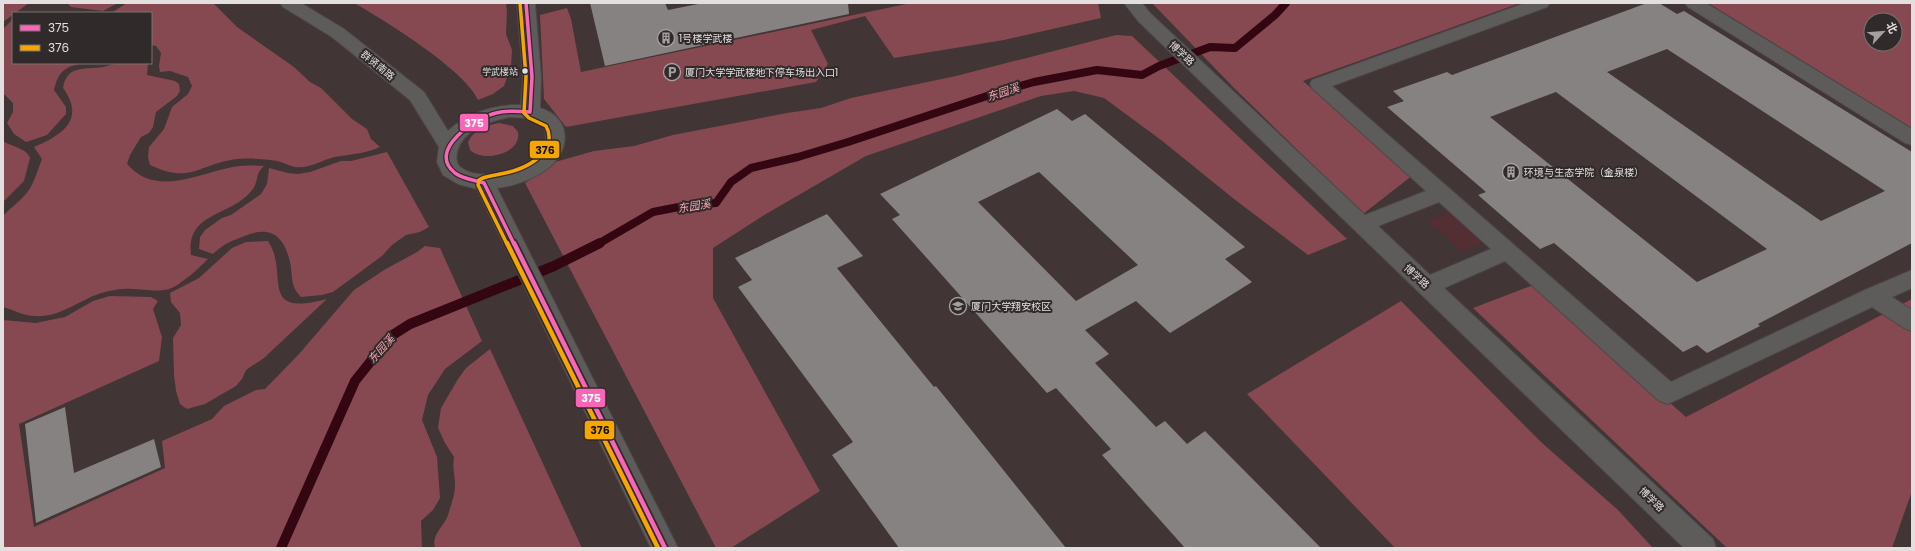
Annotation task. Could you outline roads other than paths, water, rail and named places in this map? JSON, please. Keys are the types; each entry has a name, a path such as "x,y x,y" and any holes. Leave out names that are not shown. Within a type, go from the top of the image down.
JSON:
{"street":[{"name":"群贤南路","path":"289,3 338,33 417,96 448,146"},
{"path":"526,3 532,77 530,112"},
{"name":"博学路","path":"1133,3 1144,17 1703,548"},
{"path":"1541,3 1320,84 1668,394 1912,278"},
{"path":"1694,3 1912,138"},
{"path":"509,111 530,112 544,117 553,125 557,136 553,149 544,161 529,172 508,180 484,182 470,180 455,174 447,164 446,158 448,146 457,134 471,123 490,114 509,111"},
{"path":"484,182 665,548"},
{"path":"1362,224 1441,193"},
{"path":"1428,286 1508,251"},
{"path":"1873,296 1912,322"}],"waterway":[{"name":"东园溪","path":"598,244 653,212 689,205 716,203 731,182 751,168 798,157 848,142 1034,82 1097,70 1142,75 1159,66 1210,47 1235,48 1275,15 1286,3"},
{"name":"东园溪","path":"281,548 355,381 391,336 410,324 554,266 598,244"}],"place":[{"name":"1号楼学武楼","path":"666,38"},
{"name":"学武楼站","path":"525,71"},
{"name":"厦门大学学武楼地下停车场出入口1","path":"672,72"},
{"name":"环境与生态学院（金泉楼）","path":"1511,172"},
{"name":"厦门大学翔安校区","path":"958,306"}]}
